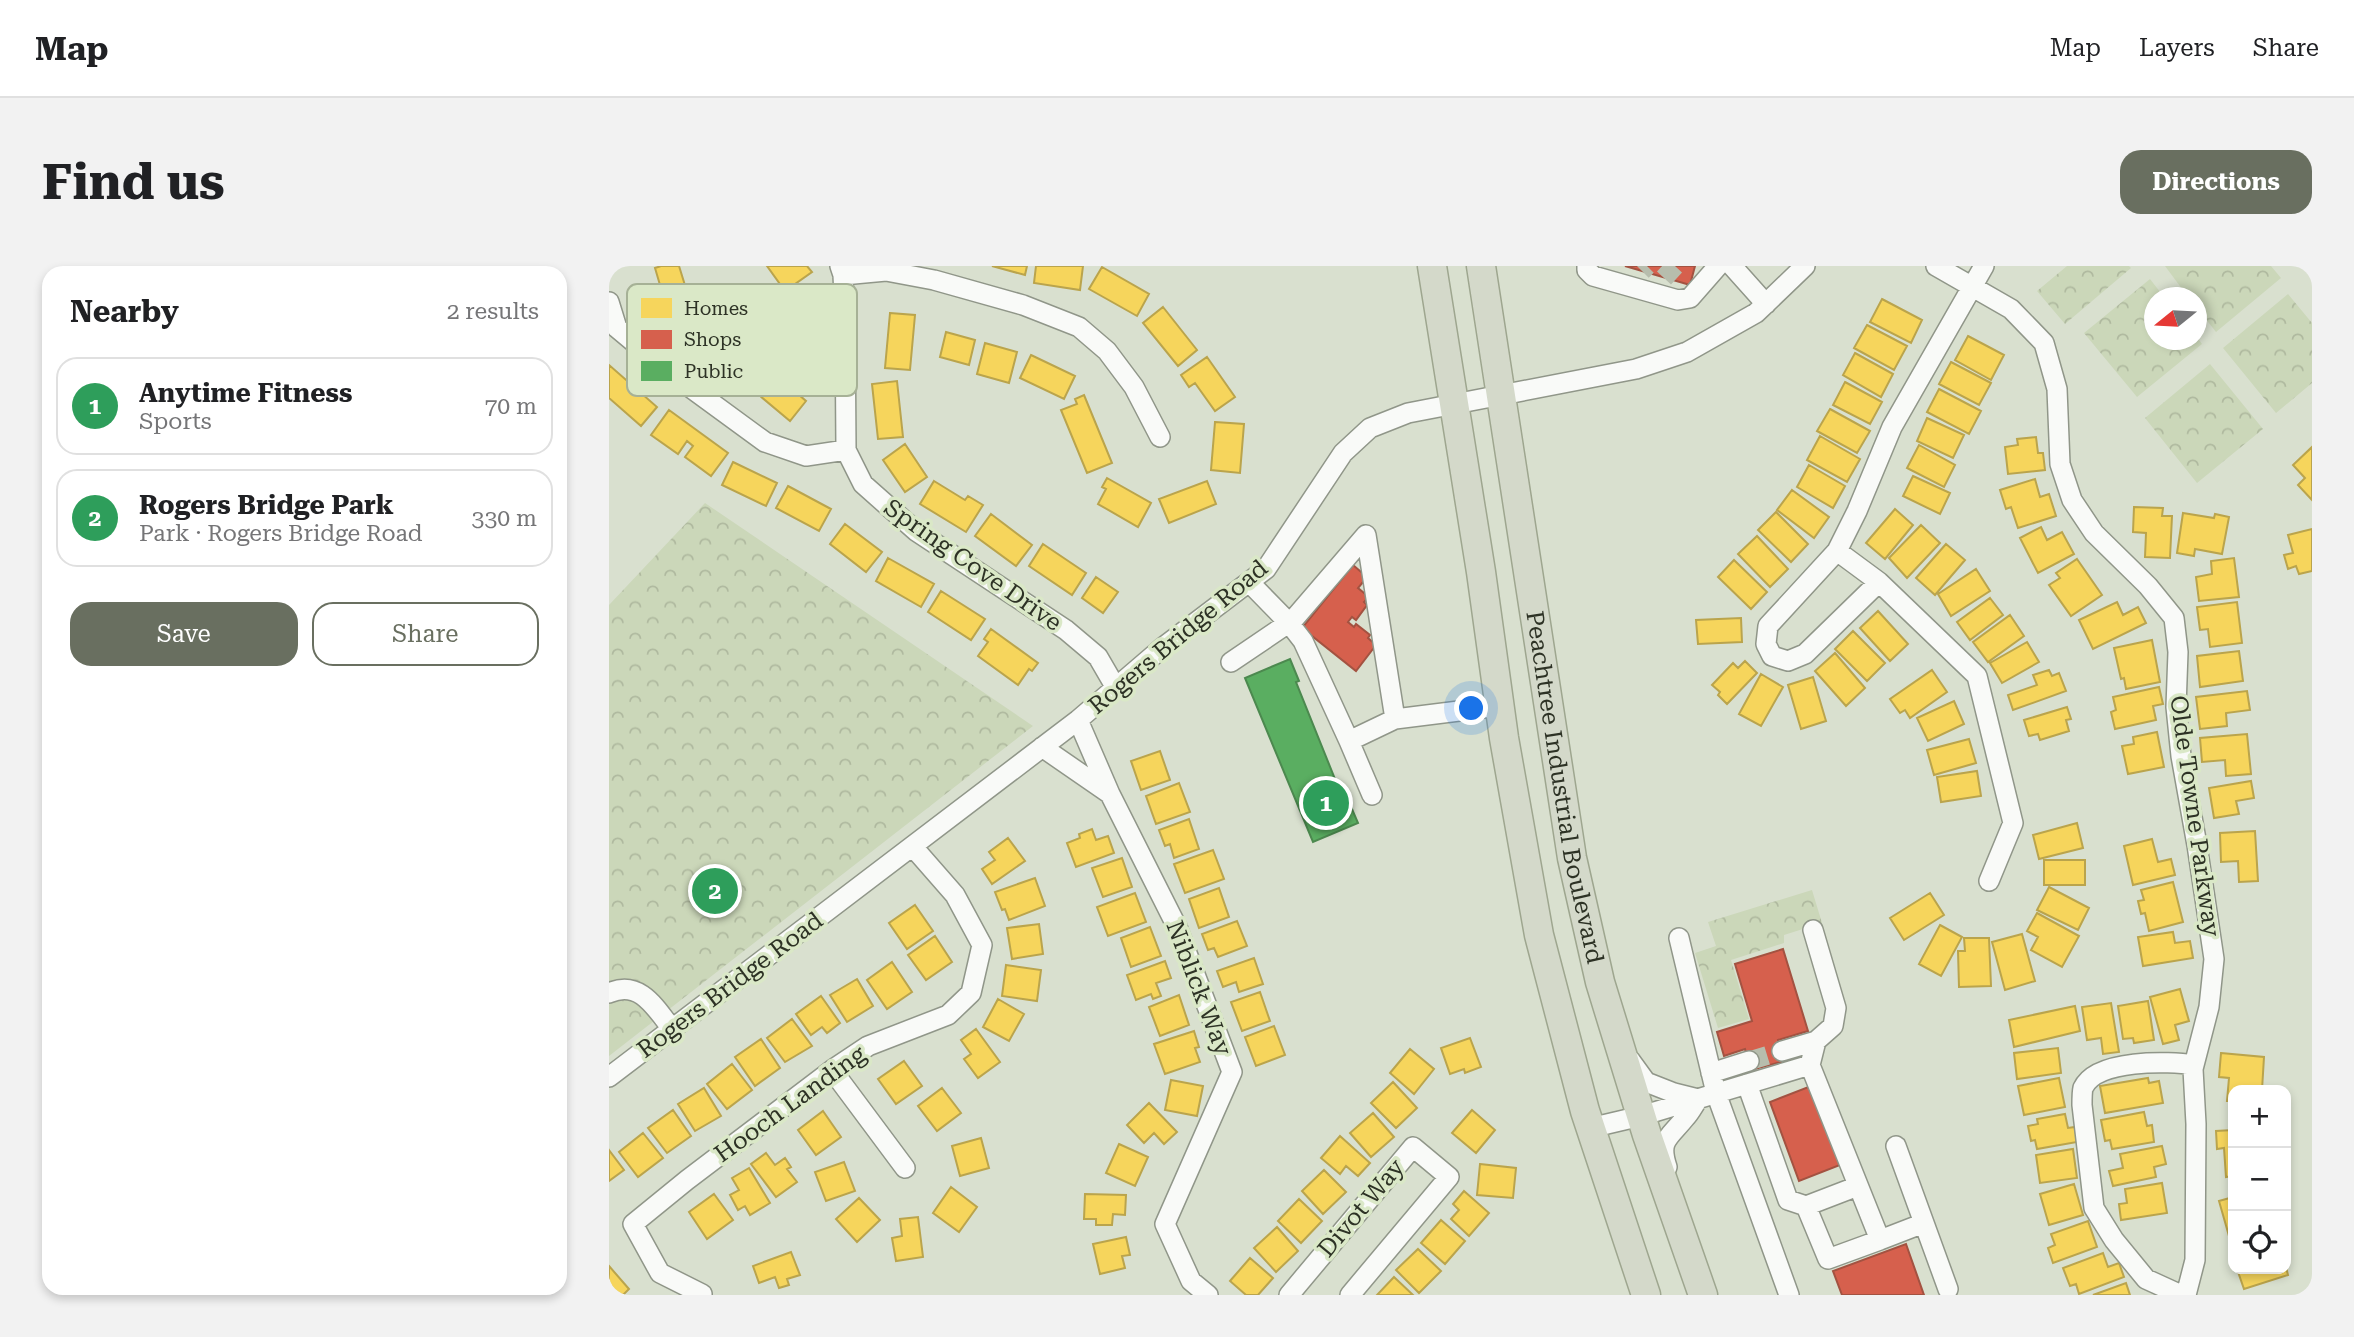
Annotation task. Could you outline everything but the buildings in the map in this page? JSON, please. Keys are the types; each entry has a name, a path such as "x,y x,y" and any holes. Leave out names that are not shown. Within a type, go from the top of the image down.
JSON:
{"highway":[{"name":"Peachtree Industrial Boulevard","path":"1431,266 1499,706 1539,935 1590,1128 1646,1295"},
{"name":"Peachtree Industrial Boulevard","path":"1482,266 1572,858 1600,982 1641,1116 1706,1295"}],"street":[{"path":"1598,270 1636,279 1650,292 1678,300 1690,298 1718,266"},
{"path":"1732,266 1766,304"},
{"name":"Rogers Bridge Road","path":"609,1077 1078,720 1162,648 1266,569 1343,453 1370,428 1408,413 1636,369 1687,352 1756,313 1805,266"},
{"name":"Olde Towne Parkway","path":"1936,266 2011,309 2044,343 2057,389 2060,464 2072,500 2094,533 2148,586 2174,618 2178,652 2176,707 2180,744 2214,959 2209,1007 2194,1065 2195,1260 2183,1295"},
{"path":"1879,582 1805,654 1788,661 1772,656 1766,644 1768,626 1837,551 1892,428 1984,266"},
{"path":"842,270 885,271 934,280 1023,305 1079,327 1107,351 1134,387 1160,437"},
{"path":"1650,292 1664,278"},
{"path":"609,302 617,328 627,336"},
{"path":"702,396 765,442 806,456 846,450"},
{"name":"Spring Cove Drive","path":"845,396 846,450 863,484 916,531 1066,631 1098,657 1116,688"},
{"path":"1231,662 1289,623 1367,535 1395,719"},
{"path":"1837,551 1879,582 1977,676 2013,823 1989,881"},
{"path":"1249,582 1303,641 1372,796"},
{"path":"1349,741 1395,719 1499,706"},
{"name":"Niblick Way","path":"1078,720 1110,794 1177,927 1232,1072 1165,1224 1191,1281 1208,1295"},
{"name":"Niblick Way","path":"1042,747 1110,794"},
{"name":"Hooch Landing","path":"702,1294 660,1273 633,1224 832,1070 868,1046 948,1015 971,993 982,945 955,895 913,847"},
{"path":"1782,1051 1816,1041 1833,1026 1836,1008 1813,930"},
{"path":"1679,938 1711,1073 1707,1096 1789,1295"},
{"path":"609,993 624,987 642,994 672,1029"},
{"path":"1616,1033 1630,1060 1646,1082 1674,1093 1707,1096"},
{"path":"1816,1041 1810,1065 1880,1240"},
{"path":"1711,1073 1749,1061"},
{"path":"2183,1295 2147,1279 2114,1240 2094,1208 2082,1105 2083,1088 2093,1075 2150,1062 2194,1065"},
{"path":"1590,1128 1641,1116 1810,1065"},
{"path":"832,1070 905,1168"},
{"path":"1747,1084 1789,1200 1806,1206 1858,1186"},
{"path":"1706,1295 1662,1153 1666,1138 1707,1096"},
{"path":"1896,1146 1948,1289"},
{"name":"Divot Way","path":"1289,1295 1413,1147 1448,1177 1350,1295"},
{"path":"1806,1206 1828,1259 1924,1223"}],"green space":[{"path":"2067,266 2131,268 2065,324 2037,291"},
{"path":"2165,266 2271,266 2281,278 2216,332 2207,321 2207,287 2181,287"},
{"path":"2150,279 2156,287 2144,287 2144,350 2195,350 2137,397 2084,333"},
{"path":"2288,294 2312,323 2312,383 2276,413 2223,348"},
{"path":"2210,364 2263,429 2197,483 2145,418"},
{"path":"705,503 1033,726 609,1056 609,605"},
{"path":"1812,890 1822,923 1784,935 1784,943 1731,960 1749,1019 1718,1028 1695,953 1716,946 1708,922"}],"tunnel":[{"path":"1642,271 1647,266"},
{"path":"1664,278 1675,266"},
{"path":"1749,1061 1782,1051"}],"place":[{"name":"Anytime Fitness","path":"1326,803"},
{"name":"Rogers Bridge Park","path":"715,891"}]}
